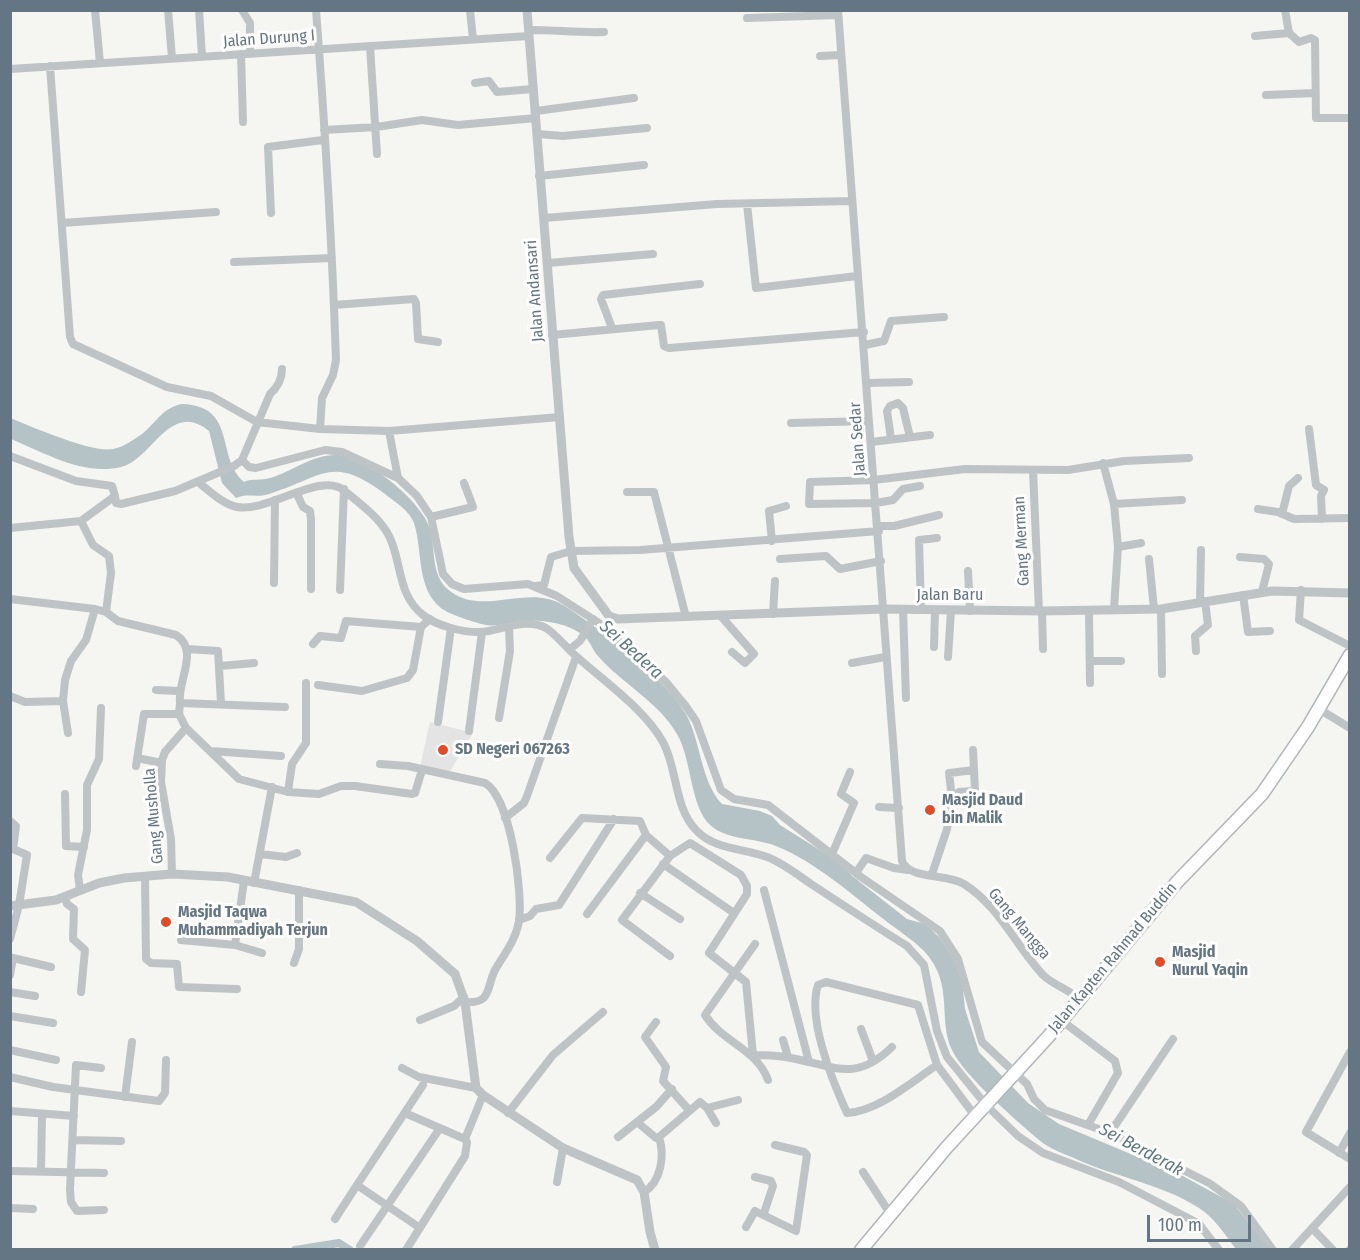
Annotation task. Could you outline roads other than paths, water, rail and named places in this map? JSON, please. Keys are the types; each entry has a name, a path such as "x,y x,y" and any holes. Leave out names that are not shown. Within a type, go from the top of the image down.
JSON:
{"main road":[{"name":"Jalan Kapten Rahmad Buddin","path":"861,1250 1187,871 1245,813 1283,767 1350,656"}],"street":[{"path":"95,10 100,63"},
{"path":"168,10 172,58"},
{"path":"199,10 202,57"},
{"path":"242,10 249,21 250,53"},
{"path":"316,10 324,140 331,204 336,360 333,375 322,398 320,429"},
{"path":"470,10 473,39"},
{"name":"Jalan Andansari","path":"528,10 552,335 574,568"},
{"path":"1285,10 1289,33 1299,42 1311,38 1315,40 1316,118 1350,118"},
{"path":"747,18 838,13"},
{"name":"Jalan Sedar","path":"838,13 881,561 885,657 906,867"},
{"name":"Jalan Durung I","path":"10,69 473,39 564,30 570,34 604,32"},
{"path":"1254,36 1289,33"},
{"path":"370,46 377,154"},
{"path":"241,54 243,122"},
{"path":"820,56 841,55"},
{"path":"50,66 70,336 74,344 167,387 211,396 257,422 320,429 389,431 560,417"},
{"path":"475,83 489,81 497,92 533,89"},
{"path":"1266,95 1315,93"},
{"path":"324,130 376,127 422,120 458,125 634,99"},
{"path":"537,134 563,136 647,128"},
{"path":"271,213 268,147 324,140"},
{"path":"539,176 644,165"},
{"path":"544,218 632,209 852,201"},
{"path":"747,204 756,288 857,276"},
{"path":"62,223 216,212"},
{"path":"548,263 653,254"},
{"path":"234,262 332,258"},
{"path":"612,328 601,299 603,295 700,284"},
{"path":"334,305 414,299 418,339 438,342"},
{"path":"865,345 884,341 891,321 944,318"},
{"path":"552,335 612,328 661,326 664,346 669,348 864,332"},
{"path":"10,456 76,481 112,486 116,503 124,504 155,497 198,482 242,460 270,394 282,378 282,369"},
{"path":"867,383 909,382"},
{"path":"891,439 887,411 890,406 898,404 903,408 910,437"},
{"path":"791,423 869,421"},
{"path":"1309,429 1316,485 1324,490 1321,496 1322,519"},
{"path":"389,431 398,478"},
{"path":"871,442 930,435"},
{"path":"242,460 249,467 256,468 334,450 398,478 417,496 431,517 443,574 452,584 464,589 528,584 542,587 549,559 571,551 670,548 772,541 878,529 939,515"},
{"path":"920,486 903,489 893,500 876,503 809,504 810,482 874,480 965,469 1068,470 1104,463 1189,458"},
{"path":"1104,463 1114,504 1118,547 1114,609"},
{"name":"Gang Merman","path":"1033,470 1043,649"},
{"path":"1282,514 1289,486 1298,478"},
{"path":"198,482 236,507 263,506 324,485 344,489 384,528 393,544 401,584 407,596 430,619 451,628 482,632 522,624 538,625 548,629 576,657 606,679 663,742 682,809 695,830 719,845 769,857 907,946 922,961 941,1045 947,1057 1029,1145 1119,1182 1163,1204 1198,1224 1219,1250"},
{"path":"431,517 473,507 464,483"},
{"path":"340,590 344,489"},
{"path":"627,492 654,492 687,617"},
{"path":"297,494 303,507 310,511 311,590"},
{"path":"10,528 81,521 115,496"},
{"path":"274,583 275,500"},
{"path":"1114,504 1182,500"},
{"path":"772,541 769,511 786,506"},
{"path":"1258,509 1294,519 1350,518"},
{"path":"81,521 94,547 109,556 111,573 106,612"},
{"path":"921,610 919,540 937,538"},
{"path":"1118,547 1141,543"},
{"path":"1196,651 1195,636 1208,625 1203,602 1201,550"},
{"path":"780,559 826,556 840,569 881,561"},
{"path":"1240,557 1264,559 1269,564 1262,592"},
{"path":"1149,559 1157,609 1162,674"},
{"name":"Jalan Baru","path":"574,568 609,616 618,619 883,609 935,611 1157,609 1262,592 1301,590 1350,593"},
{"path":"968,571 970,611"},
{"path":"773,614 775,581"},
{"path":"528,584 557,597 592,621 666,682 696,721 721,790 734,799 756,801 768,805 856,873 940,931 958,960 982,1042 1012,1076 1027,1084 1034,1099 1045,1110 1110,1133 1209,1183 1241,1206 1273,1250"},
{"path":"1301,590 1299,620 1350,645"},
{"path":"1242,595 1248,632 1270,631"},
{"path":"10,599 95,609 106,612 118,621 176,635 183,640 187,649 185,668 178,691 179,714 186,728 235,777 288,792 320,794 341,786 355,786 412,794 415,793 422,770"},
{"path":"68,733 63,701 71,661 86,640 95,609"},
{"path":"903,610 906,698"},
{"path":"1089,610 1090,683"},
{"path":"934,647 935,611"},
{"path":"948,657 951,611"},
{"path":"720,615 754,654 745,663 732,652"},
{"path":"318,685 362,691 407,678 413,670 421,627 430,619"},
{"path":"313,644 320,636 341,638 344,623 351,620 421,627"},
{"path":"570,649 580,641 592,621"},
{"path":"438,722 451,628"},
{"path":"499,718 510,651 509,628"},
{"path":"469,731 482,632"},
{"path":"187,649 219,651 221,703"},
{"path":"505,818 524,802 527,796 576,657"},
{"path":"852,663 885,657"},
{"path":"1091,661 1121,661"},
{"path":"220,666 254,663"},
{"path":"288,792 292,764 306,743 306,683"},
{"path":"156,690 178,691"},
{"path":"10,696 25,702 63,701"},
{"path":"180,703 285,707"},
{"path":"80,890 78,875 87,830 87,785 99,759 101,708"},
{"path":"1319,709 1350,728"},
{"path":"162,763 137,762 144,714 179,714"},
{"name":"Gang Musholla","path":"172,874 171,839 161,782 162,763 165,753 186,728"},
{"path":"952,798 959,792 974,790 973,750"},
{"path":"211,751 281,756"},
{"path":"380,765 390,763 488,785 495,794 516,851 519,920 515,937 495,971 485,998 477,1003 465,1000 420,1020"},
{"path":"932,874 947,829 952,798 949,773 974,770"},
{"path":"832,854 854,803 841,794 850,772"},
{"path":"254,883 273,787"},
{"path":"65,794 66,846 84,846"},
{"path":"879,807 899,808"},
{"path":"550,858 580,818 640,821 646,835 670,856"},
{"path":"519,920 530,916 536,909 559,905 614,819"},
{"path":"10,821 16,826 14,849 27,855 10,939"},
{"path":"587,914 646,835"},
{"path":"670,956 623,923 623,917 670,856 690,843 741,875 747,886 747,894 709,952 746,982 753,1054"},
{"path":"260,854 286,857 297,853"},
{"name":"Gang Mangga","path":"856,873 866,858 894,868 906,867 917,875 932,874 951,878 984,900 1046,978 1078,998"},
{"path":"663,864 734,913"},
{"path":"15,906 65,897 99,883 172,874 211,875 356,902 417,941 455,974 465,1000 480,1091 465,1139 467,1142 465,1156 406,1250"},
{"path":"145,876 146,959 151,963 177,964 179,987 237,989"},
{"path":"235,945 244,881"},
{"path":"294,963 299,949 299,890"},
{"path":"764,890 809,1062"},
{"path":"640,893 680,919"},
{"path":"65,897 67,904 74,909 73,939 85,950 81,992"},
{"path":"181,940 235,945 262,953"},
{"path":"755,944 705,1015 753,1054 764,1067 768,1080"},
{"path":"10,975 12,957 51,967"},
{"path":"937,1065 917,1077 896,1096 849,1113 829,1068 819,1029 816,1003 818,986 826,982 918,1005 921,1008 937,1065 975,1116"},
{"path":"10,992 35,996"},
{"path":"508,1113 553,1055 603,1012"},
{"path":"10,1016 53,1023"},
{"path":"1061,1020 1115,1061 1118,1067 1118,1072 1088,1125"},
{"path":"656,1022 645,1036 666,1067 663,1081 689,1110"},
{"path":"861,1029 873,1061"},
{"path":"1110,1133 1173,1039"},
{"path":"783,1040 788,1057"},
{"path":"125,1097 132,1042"},
{"path":"753,1054 788,1057 829,1068 848,1070 873,1061 892,1047"},
{"path":"10,1050 57,1060"},
{"path":"1350,1052 1306,1132 1350,1159"},
{"path":"10,1077 159,1101 163,1098 166,1060"},
{"path":"101,1068 76,1065 71,1202 76,1210 104,1210"},
{"path":"402,1068 419,1077 480,1091 508,1113 563,1148 637,1180 644,1192 650,1236 655,1248"},
{"path":"335,1219 423,1085"},
{"path":"618,1137 672,1089"},
{"path":"706,1108 738,1100"},
{"path":"637,1122 647,1133 656,1138 701,1102 716,1123"},
{"path":"10,1112 74,1116"},
{"path":"405,1113 465,1139"},
{"path":"41,1172 42,1114"},
{"path":"360,1246 440,1128"},
{"path":"1339,1153 1350,1133"},
{"path":"644,1192 652,1187 659,1170 662,1157 659,1137"},
{"path":"73,1140 121,1141"},
{"path":"746,1227 753,1211 764,1213 796,1231 807,1155 804,1152 775,1145"},
{"path":"557,1182 563,1148"},
{"path":"10,1171 104,1173"},
{"path":"863,1172 891,1215"},
{"path":"755,1177 771,1181 773,1186 764,1213"},
{"path":"357,1185 420,1228"},
{"path":"1292,1250 1350,1187"},
{"path":"10,1208 33,1209"},
{"path":"1312,1228 1333,1250"}],"waterway":[{"path":"295,1250 339,1243 350,1250"}],"place":[{"name":"SD Negeri 067263","path":"443,750"},
{"name":"Masjid Daud bin Malik","path":"930,810"},
{"name":"Masjid Taqwa Muhammadiyah Terjun","path":"166,922"},
{"name":"Masjid Nurul Yaqin","path":"1160,962"}],"water label":[{"name":"Sei Bedera","path":"631,650"},
{"name":"Sei Berderak","path":"1141,1150"}]}
